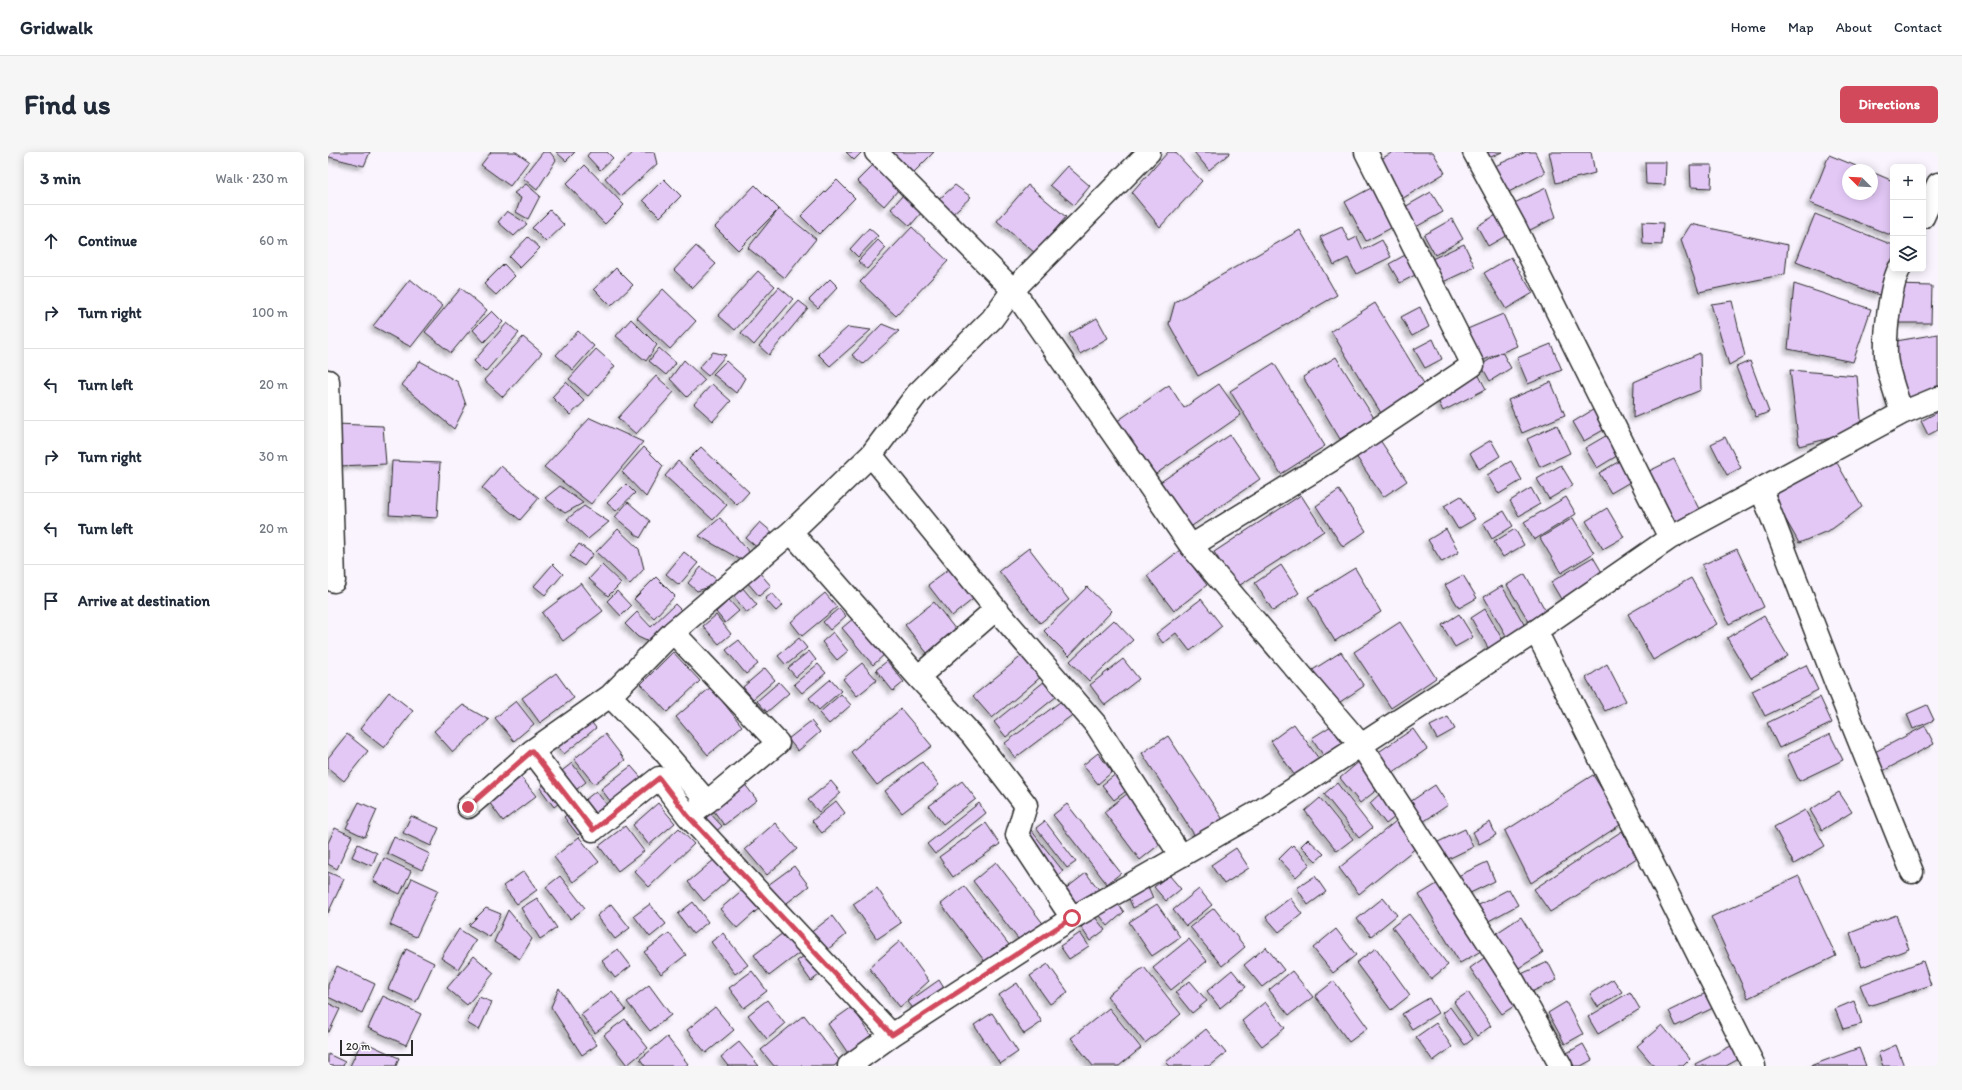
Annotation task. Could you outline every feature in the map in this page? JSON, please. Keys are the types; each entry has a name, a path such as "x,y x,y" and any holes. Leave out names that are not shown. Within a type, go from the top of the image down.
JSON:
{"street":[{"path":"876,152 1013,290 1191,546 1361,746 1514,982 1561,1066"},
{"path":"468,807 532,751 610,696 673,632 791,532 871,455 917,394 992,319 1013,290 1148,152"},
{"path":"1191,546 1330,461 1473,365 1366,152"},
{"path":"1474,152 1519,234 1670,538"},
{"path":"1926,210 1938,184"},
{"path":"1898,272 1894,280 1890,304 1886,354 1902,413"},
{"path":"328,381 334,581"},
{"path":"849,1066 892,1035 1072,918 1263,809 1361,746 1536,631 1670,538 1902,413 1938,398"},
{"path":"871,455 996,609 1097,726 1181,856"},
{"path":"1761,490 1839,691 1912,872"},
{"path":"791,532 918,677 972,736 1026,805 1017,835 1072,918"},
{"path":"918,677 996,609"},
{"path":"1536,631 1754,1066"},
{"path":"673,632 778,743 688,816"},
{"path":"610,696 662,750 707,802"},
{"path":"532,751 593,830 659,778 688,816 892,1035"}],"building":[{"path":"329,152 370,152 364,166 329,157"},
{"path":"491,152 516,152 529,161 510,186 481,165"},
{"path":"543,152 550,152 556,160 537,190 523,178"},
{"path":"556,152 575,152 566,161"},
{"path":"590,152 607,152 613,158 600,170 587,156"},
{"path":"634,152 654,152 657,164 621,196 605,178"},
{"path":"846,152 862,152 854,160"},
{"path":"882,152 934,152 910,176"},
{"path":"1168,152 1175,152 1202,181 1160,227 1132,193"},
{"path":"1194,152 1230,152 1230,153 1209,170"},
{"path":"1393,152 1433,152 1445,173 1400,200 1376,162"},
{"path":"1477,152 1502,152 1482,161"},
{"path":"1526,152 1535,152 1545,173 1503,195 1486,170"},
{"path":"1549,152 1591,152 1595,173 1556,183"},
{"path":"1829,155 1851,164 1842,164 1842,200 1878,200 1878,175 1890,180 1890,235 1810,203"},
{"path":"1645,162 1666,162 1665,185 1646,184"},
{"path":"874,164 900,188 884,206 857,181"},
{"path":"585,165 624,205 605,224 566,184"},
{"path":"1690,165 1712,165 1711,188 1691,187"},
{"path":"1067,166 1090,186 1074,205 1050,185"},
{"path":"664,179 681,196 660,217 643,200"},
{"path":"837,180 855,198 819,234 801,216"},
{"path":"526,184 540,196 528,219 516,212 521,198 514,193"},
{"path":"755,185 779,209 738,250 715,227"},
{"path":"955,185 971,197 948,218 936,202"},
{"path":"1028,185 1066,217 1035,253 997,221"},
{"path":"1371,188 1393,227 1366,241 1345,202"},
{"path":"1546,188 1556,217 1528,231 1504,208"},
{"path":"908,189 927,206 910,226 891,209"},
{"path":"1431,192 1443,212 1414,228 1403,208"},
{"path":"779,209 816,239 785,278 748,248"},
{"path":"550,210 564,225 546,242 532,228"},
{"path":"1505,210 1516,230 1488,246 1477,226"},
{"path":"507,211 527,224 514,236 498,222"},
{"path":"1815,214 1890,244 1890,268 1879,295 1796,262"},
{"path":"1452,219 1463,239 1435,255 1424,235"},
{"path":"1642,222 1663,223 1662,245 1643,244"},
{"path":"1691,224 1788,245 1785,274 1699,292 1681,240"},
{"path":"912,227 948,261 896,316 860,282"},
{"path":"1342,227 1349,241 1357,237 1363,250 1382,240 1391,257 1356,274 1348,258 1334,265 1320,237"},
{"path":"869,228 878,236 858,257 850,249"},
{"path":"1300,230 1337,295 1198,376 1169,324 1175,302"},
{"path":"528,237 540,248 520,268 509,257"},
{"path":"878,240 886,248 867,269 858,261"},
{"path":"1464,244 1475,267 1443,282 1432,259"},
{"path":"696,246 716,264 693,288 674,270"},
{"path":"1407,254 1417,274 1400,283 1389,264"},
{"path":"1511,257 1533,293 1506,309 1484,273"},
{"path":"504,264 515,276 496,295 484,284"},
{"path":"616,268 633,285 611,306 594,289"},
{"path":"758,271 775,286 735,330 718,315"},
{"path":"410,279 443,306 411,347 373,326"},
{"path":"830,279 838,287 818,308 809,300"},
{"path":"1794,284 1871,309 1853,362 1788,349"},
{"path":"1895,285 1932,286 1931,323 1894,323"},
{"path":"779,287 793,299 754,345 741,333"},
{"path":"461,288 487,310 451,353 425,332"},
{"path":"663,289 696,321 670,349 637,318"},
{"path":"799,301 808,308 769,355 759,346"},
{"path":"1732,301 1745,356 1729,365 1711,304"},
{"path":"1375,303 1425,385 1381,413 1331,331"},
{"path":"1420,307 1429,327 1412,336 1401,317"},
{"path":"492,311 503,322 484,342 473,330"},
{"path":"1503,314 1517,346 1479,362 1465,330"},
{"path":"1097,318 1108,338 1080,354 1069,334"},
{"path":"631,319 657,345 646,361 616,336"},
{"path":"507,323 519,333 485,372 474,361"},
{"path":"882,324 899,331 863,364 852,355"},
{"path":"848,327 871,330 830,366 818,354"},
{"path":"578,331 594,346 573,370 556,355"},
{"path":"1938,334 1938,395 1890,413 1884,343"},
{"path":"523,337 542,353 503,397 484,380"},
{"path":"1433,339 1442,359 1425,368 1414,349"},
{"path":"1551,344 1562,370 1528,384 1517,358"},
{"path":"659,348 676,363 666,375 649,361"},
{"path":"596,349 615,366 588,396 569,379"},
{"path":"713,352 726,355 708,376 699,368"},
{"path":"1502,352 1511,368 1490,381 1481,365"},
{"path":"1700,353 1701,390 1633,418 1634,382"},
{"path":"1336,357 1374,418 1340,439 1303,377"},
{"path":"684,360 705,380 687,397 670,379"},
{"path":"420,361 458,382 466,405 454,429 402,385"},
{"path":"726,361 745,378 736,393 713,374"},
{"path":"1750,361 1769,412 1756,417 1736,367"},
{"path":"1274,363 1325,446 1281,474 1230,391"},
{"path":"1790,370 1857,376 1862,430 1799,446"},
{"path":"1477,372 1486,389 1443,411 1435,394"},
{"path":"656,376 674,392 636,434 618,418"},
{"path":"566,382 585,401 570,415 552,397"},
{"path":"1551,382 1565,415 1522,433 1508,400"},
{"path":"712,384 731,401 713,421 694,404"},
{"path":"1219,384 1241,415 1153,476 1116,422 1169,385 1184,408"},
{"path":"1596,408 1607,428 1584,441 1573,422"},
{"path":"1938,412 1938,430 1928,435 1921,421"},
{"path":"590,418 643,442 591,504 544,467"},
{"path":"336,424 383,426 386,464 339,466"},
{"path":"1557,425 1570,453 1540,467 1527,439"},
{"path":"1609,434 1620,454 1597,468 1585,448"},
{"path":"1230,435 1260,479 1189,528 1159,483"},
{"path":"1725,437 1741,468 1727,475 1711,444"},
{"path":"1380,440 1407,481 1383,497 1356,456"},
{"path":"1491,440 1500,456 1479,469 1470,453"},
{"path":"644,447 663,466 646,497 622,472"},
{"path":"701,447 749,492 737,505 689,459"},
{"path":"1623,459 1635,479 1611,493 1599,473"},
{"path":"1674,459 1700,511 1671,526 1645,473"},
{"path":"392,461 440,463 437,518 389,515"},
{"path":"678,461 727,505 713,520 665,476"},
{"path":"1511,461 1522,480 1499,494 1487,475"},
{"path":"1836,461 1862,507 1832,529 1799,543 1773,497 1803,474"},
{"path":"1561,465 1573,485 1549,499 1537,479"},
{"path":"501,466 539,498 520,520 482,488"},
{"path":"626,484 635,493 616,511 607,503"},
{"path":"560,486 583,503 565,513 545,498"},
{"path":"1531,488 1540,504 1519,516 1510,501"},
{"path":"1339,490 1366,531 1343,547 1316,506"},
{"path":"1301,495 1324,531 1237,587 1214,552"},
{"path":"1461,496 1475,519 1458,529 1444,506"},
{"path":"1566,497 1576,514 1534,540 1524,522"},
{"path":"628,502 650,521 640,538 615,517"},
{"path":"584,506 609,522 588,539 567,519"},
{"path":"1607,508 1624,537 1603,549 1586,521"},
{"path":"1504,511 1513,526 1492,539 1483,523"},
{"path":"720,518 751,554 743,561 699,536"},
{"path":"1573,518 1594,553 1561,573 1540,538"},
{"path":"760,522 773,533 760,550 746,538"},
{"path":"618,529 639,549 644,569 630,584 596,552"},
{"path":"1446,529 1459,552 1442,562 1428,540"},
{"path":"1515,529 1524,545 1503,557 1494,542"},
{"path":"579,544 593,554 584,566 570,556"},
{"path":"1029,548 1069,600 1040,623 999,571"},
{"path":"1737,549 1764,607 1729,624 1702,565"},
{"path":"1180,550 1207,585 1174,611 1147,576"},
{"path":"684,552 698,563 679,585 666,574"},
{"path":"1593,557 1603,574 1561,599 1551,582"},
{"path":"553,564 563,574 545,595 534,586"},
{"path":"602,565 621,583 608,596 589,579"},
{"path":"954,565 977,596 952,616 928,585"},
{"path":"1281,565 1299,593 1273,611 1255,583"},
{"path":"701,567 721,583 697,591 688,583"},
{"path":"1355,568 1381,612 1335,641 1308,597"},
{"path":"759,572 771,586 759,596 747,582"},
{"path":"1525,574 1548,615 1531,625 1507,585"},
{"path":"1463,575 1477,598 1459,608 1445,585"},
{"path":"656,577 675,596 654,618 634,599"},
{"path":"1691,578 1717,624 1653,660 1628,614"},
{"path":"581,583 603,611 563,641 542,613"},
{"path":"1502,586 1525,626 1507,637 1484,597"},
{"path":"742,587 757,605 747,613 732,594"},
{"path":"1087,587 1112,611 1069,656 1044,631"},
{"path":"617,591 631,606 621,616 607,601"},
{"path":"772,593 783,605 776,611 765,599"},
{"path":"825,593 837,607 802,636 791,622"},
{"path":"1201,599 1222,626 1190,651 1176,633 1163,643 1156,634"},
{"path":"729,600 739,611 725,623 716,612"},
{"path":"934,602 960,635 931,658 905,625"},
{"path":"675,604 683,612 651,643 638,637 625,624 637,612 651,627"},
{"path":"839,608 846,616 830,630 823,622"},
{"path":"1485,609 1505,644 1491,653 1471,618"},
{"path":"1459,614 1473,637 1455,647 1442,625"},
{"path":"716,615 731,634 719,644 703,626"},
{"path":"1764,616 1788,656 1751,678 1727,638"},
{"path":"855,617 885,654 873,665 842,628"},
{"path":"1114,620 1133,640 1089,681 1070,661"},
{"path":"1400,622 1436,678 1391,708 1354,652"},
{"path":"833,632 848,651 837,660 822,642"},
{"path":"799,638 807,648 786,665 778,656"},
{"path":"739,640 758,664 746,674 726,650"},
{"path":"809,651 816,660 796,677 788,668"},
{"path":"673,652 700,681 667,712 641,684"},
{"path":"1341,652 1364,686 1334,706 1311,671"},
{"path":"1024,654 1042,676 992,718 973,696"},
{"path":"1123,659 1139,679 1105,705 1090,685"},
{"path":"887,661 904,682 893,691 876,670"},
{"path":"862,663 877,680 857,696 843,679"},
{"path":"818,664 826,673 802,693 794,684"},
{"path":"1607,664 1626,701 1605,711 1586,678"},
{"path":"1806,665 1818,690 1765,716 1752,691"},
{"path":"765,668 775,680 753,699 743,687"},
{"path":"556,673 574,698 540,723 522,698"},
{"path":"1050,677 1062,692 1006,737 994,722"},
{"path":"831,679 841,691 819,710 809,698"},
{"path":"779,682 789,693 767,712 757,701"},
{"path":"711,687 742,726 708,755 676,717"},
{"path":"389,692 413,711 384,748 360,729"},
{"path":"841,694 851,705 829,724 819,713"},
{"path":"1820,697 1832,723 1779,748 1767,723"},
{"path":"1064,699 1075,713 1015,758 1005,743"},
{"path":"516,701 534,724 514,741 495,718"},
{"path":"463,705 489,720 453,752 434,731"},
{"path":"1927,705 1934,720 1913,729 1907,714"},
{"path":"901,709 932,746 877,785 851,752"},
{"path":"582,710 596,728 564,754 549,735"},
{"path":"1448,717 1455,729 1437,739 1430,726"},
{"path":"811,721 820,732 798,751 788,739"},
{"path":"1294,724 1319,759 1295,776 1271,741"},
{"path":"1331,726 1344,746 1325,758 1312,738"},
{"path":"1925,726 1934,744 1881,772 1871,754"},
{"path":"1413,729 1427,749 1389,775 1374,755"},
{"path":"347,734 368,751 344,781 328,768 328,758"},
{"path":"605,734 625,760 594,784 574,759"},
{"path":"1830,734 1843,760 1799,781 1787,755"},
{"path":"1168,736 1224,821 1197,839 1142,753"},
{"path":"1098,753 1112,772 1098,784 1083,765"},
{"path":"1361,760 1382,786 1360,803 1340,778"},
{"path":"922,762 939,785 902,813 885,791"},
{"path":"572,763 586,782 554,807 540,788"},
{"path":"631,766 645,782 614,806 601,789"},
{"path":"1117,773 1129,789 1114,800 1102,785"},
{"path":"1593,775 1623,823 1531,883 1505,831"},
{"path":"521,777 536,796 503,821 489,802"},
{"path":"831,781 841,793 819,812 808,800"},
{"path":"962,781 976,799 943,824 929,806"},
{"path":"743,782 757,800 724,825 711,807"},
{"path":"1337,783 1372,828 1359,838 1324,794"},
{"path":"1435,785 1448,805 1420,824 1407,804"},
{"path":"596,791 611,810 578,835 564,817"},
{"path":"1383,791 1400,813 1386,824 1370,803"},
{"path":"1839,792 1852,812 1822,830 1810,810"},
{"path":"1128,793 1165,840 1140,860 1104,812"},
{"path":"1320,798 1353,839 1337,851 1305,811"},
{"path":"836,801 845,813 822,833 812,821"},
{"path":"359,802 377,810 365,837 346,828"},
{"path":"658,803 675,823 649,845 633,825"},
{"path":"979,803 986,813 935,854 927,844"},
{"path":"1067,804 1121,873 1107,884 1053,815"},
{"path":"707,810 722,826 713,834 699,818"},
{"path":"1805,810 1825,846 1794,864 1774,827"},
{"path":"411,816 439,828 431,846 403,833"},
{"path":"1045,821 1076,862 1067,868 1036,828"},
{"path":"1396,821 1417,847 1359,894 1339,868"},
{"path":"1490,822 1496,835 1479,844 1473,832"},
{"path":"775,823 797,849 767,875 745,849"},
{"path":"986,823 1000,844 953,877 939,857"},
{"path":"625,826 644,851 618,871 599,846"},
{"path":"335,828 352,836 337,869 328,864 328,843"},
{"path":"679,828 694,844 649,887 634,871"},
{"path":"1465,829 1473,847 1444,861 1436,843"},
{"path":"1031,830 1063,871 1053,879 1021,838"},
{"path":"1622,831 1637,858 1550,912 1534,889"},
{"path":"394,837 430,854 422,870 387,853"},
{"path":"579,837 599,862 573,882 554,857"},
{"path":"1308,839 1324,854 1316,861 1301,846"},
{"path":"358,844 377,853 372,866 352,857"},
{"path":"1293,845 1310,864 1296,877 1279,859"},
{"path":"1236,848 1249,868 1224,884 1211,865"},
{"path":"384,858 411,871 400,894 373,881"},
{"path":"715,859 731,878 704,901 688,882"},
{"path":"996,862 1045,926 1022,944 973,881"},
{"path":"1487,862 1495,881 1466,895 1458,876"},
{"path":"794,866 809,886 779,909 764,888"},
{"path":"524,871 537,890 517,904 503,886"},
{"path":"328,872 344,879 328,913"},
{"path":"1086,873 1101,892 1079,910 1064,890"},
{"path":"1169,875 1181,889 1166,901 1154,887"},
{"path":"560,876 585,908 570,919 546,887"},
{"path":"1315,876 1326,892 1308,905 1297,888"},
{"path":"1799,876 1836,956 1748,998 1711,917"},
{"path":"412,878 438,890 416,937 390,925"},
{"path":"1440,882 1481,951 1460,963 1419,895"},
{"path":"1147,884 1153,898 1133,908 1127,894"},
{"path":"747,886 763,905 737,928 720,909"},
{"path":"964,886 1013,950 990,968 941,904"},
{"path":"877,888 901,923 877,939 853,904"},
{"path":"1199,889 1212,905 1186,926 1173,910"},
{"path":"1509,889 1518,905 1485,923 1477,906"},
{"path":"537,898 557,928 540,939 521,908"},
{"path":"1290,898 1302,914 1279,932 1266,917"},
{"path":"1383,898 1397,915 1371,936 1357,919"},
{"path":"1115,900 1124,912 1108,926 1098,913"},
{"path":"693,902 708,922 693,934 678,914"},
{"path":"611,904 630,928 615,939 597,916"},
{"path":"650,904 666,924 650,937 634,916"},
{"path":"1157,904 1180,937 1152,956 1129,922"},
{"path":"486,908 501,914 490,937 469,925"},
{"path":"1214,908 1245,947 1222,966 1190,927"},
{"path":"508,910 532,939 520,959 494,942"},
{"path":"1409,914 1448,965 1431,979 1392,927"},
{"path":"1896,915 1909,949 1862,967 1850,933"},
{"path":"832,916 846,935 823,953 809,934"},
{"path":"1095,917 1105,930 1090,941 1081,927"},
{"path":"1521,917 1543,953 1517,969 1495,934"},
{"path":"459,929 476,940 458,969 441,958"},
{"path":"1336,929 1356,955 1333,973 1313,948"},
{"path":"787,930 803,950 769,976 754,955"},
{"path":"669,933 686,955 661,974 644,952"},
{"path":"723,933 748,965 735,974 711,942"},
{"path":"1080,933 1089,946 1069,959 1060,946"},
{"path":"1189,939 1207,961 1171,990 1153,968"},
{"path":"900,941 929,981 900,1007 869,968"},
{"path":"1266,947 1284,970 1262,987 1244,965"},
{"path":"1376,948 1410,995 1391,1010 1356,963"},
{"path":"406,949 434,963 416,1002 388,989"},
{"path":"618,949 631,966 615,978 602,961"},
{"path":"808,953 822,973 811,981 797,961"},
{"path":"1491,953 1523,1000 1502,1014 1470,968"},
{"path":"474,956 494,973 467,1005 447,988"},
{"path":"1923,961 1931,985 1869,1006 1860,985"},
{"path":"1548,962 1557,980 1527,994 1519,975"},
{"path":"1048,964 1068,992 1050,1004 1030,976"},
{"path":"337,966 375,984 362,1013 328,997 328,985"},
{"path":"1144,967 1181,1014 1145,1043 1107,996"},
{"path":"1232,970 1246,987 1220,1008 1207,991"},
{"path":"752,971 767,991 744,1008 729,988"},
{"path":"1292,971 1313,997 1289,1015 1269,990"},
{"path":"1613,979 1622,992 1598,1007 1590,994"},
{"path":"939,980 947,993 917,1013 908,1002"},
{"path":"1190,981 1207,1001 1192,1013 1175,992"},
{"path":"1334,981 1368,1028 1349,1042 1315,996"},
{"path":"1017,983 1042,1022 1024,1034 999,995"},
{"path":"649,985 671,1015 650,1031 627,1002"},
{"path":"559,988 597,1045 582,1055 551,1007"},
{"path":"612,991 626,1010 595,1033 581,1014"},
{"path":"1468,992 1491,1026 1477,1036 1454,1002"},
{"path":"1630,992 1640,1009 1598,1034 1588,1017"},
{"path":"1708,992 1715,1007 1676,1026 1669,1011"},
{"path":"383,996 421,1014 406,1045 368,1028"},
{"path":"479,997 492,1002 479,1030 467,1023"},
{"path":"1429,998 1438,1013 1412,1029 1402,1014"},
{"path":"767,1000 785,1024 767,1039 748,1015"},
{"path":"1854,1001 1862,1024 1843,1029 1835,1009"},
{"path":"1265,1002 1285,1028 1262,1046 1242,1021"},
{"path":"1566,1002 1583,1034 1565,1044 1548,1013"},
{"path":"328,1003 340,1009 329,1032 328,1032"},
{"path":"715,1007 734,1030 706,1053 687,1030"},
{"path":"852,1007 876,1042 852,1059 828,1024"},
{"path":"1450,1007 1473,1039 1465,1045 1442,1013"},
{"path":"1109,1008 1141,1048 1119,1066 1093,1066 1071,1038"},
{"path":"992,1013 1018,1052 1000,1064 974,1025"},
{"path":"804,1015 840,1061 834,1066 774,1066 761,1050"},
{"path":"625,1019 648,1048 627,1065 604,1035"},
{"path":"1436,1023 1452,1047 1433,1061 1416,1037"},
{"path":"1662,1025 1690,1059 1683,1066 1654,1066 1637,1046"},
{"path":"1206,1029 1226,1053 1210,1066 1170,1066 1166,1062"},
{"path":"667,1037 688,1064 685,1066 645,1066 640,1059"},
{"path":"362,1041 399,1058 396,1066 350,1066"},
{"path":"739,1042 759,1066 728,1066 721,1057"},
{"path":"1739,1042 1746,1055 1726,1066 1696,1066 1695,1064"},
{"path":"1583,1044 1592,1060 1581,1066 1574,1066 1567,1053"},
{"path":"1896,1045 1904,1066 1883,1066 1878,1053"},
{"path":"1859,1048 1866,1066 1810,1066"},
{"path":"328,1054 345,1062 343,1066 328,1066"}],"route":[{"path":"468,807 532,751 593,830 659,778 688,816 892,1035 1072,918"}]}
